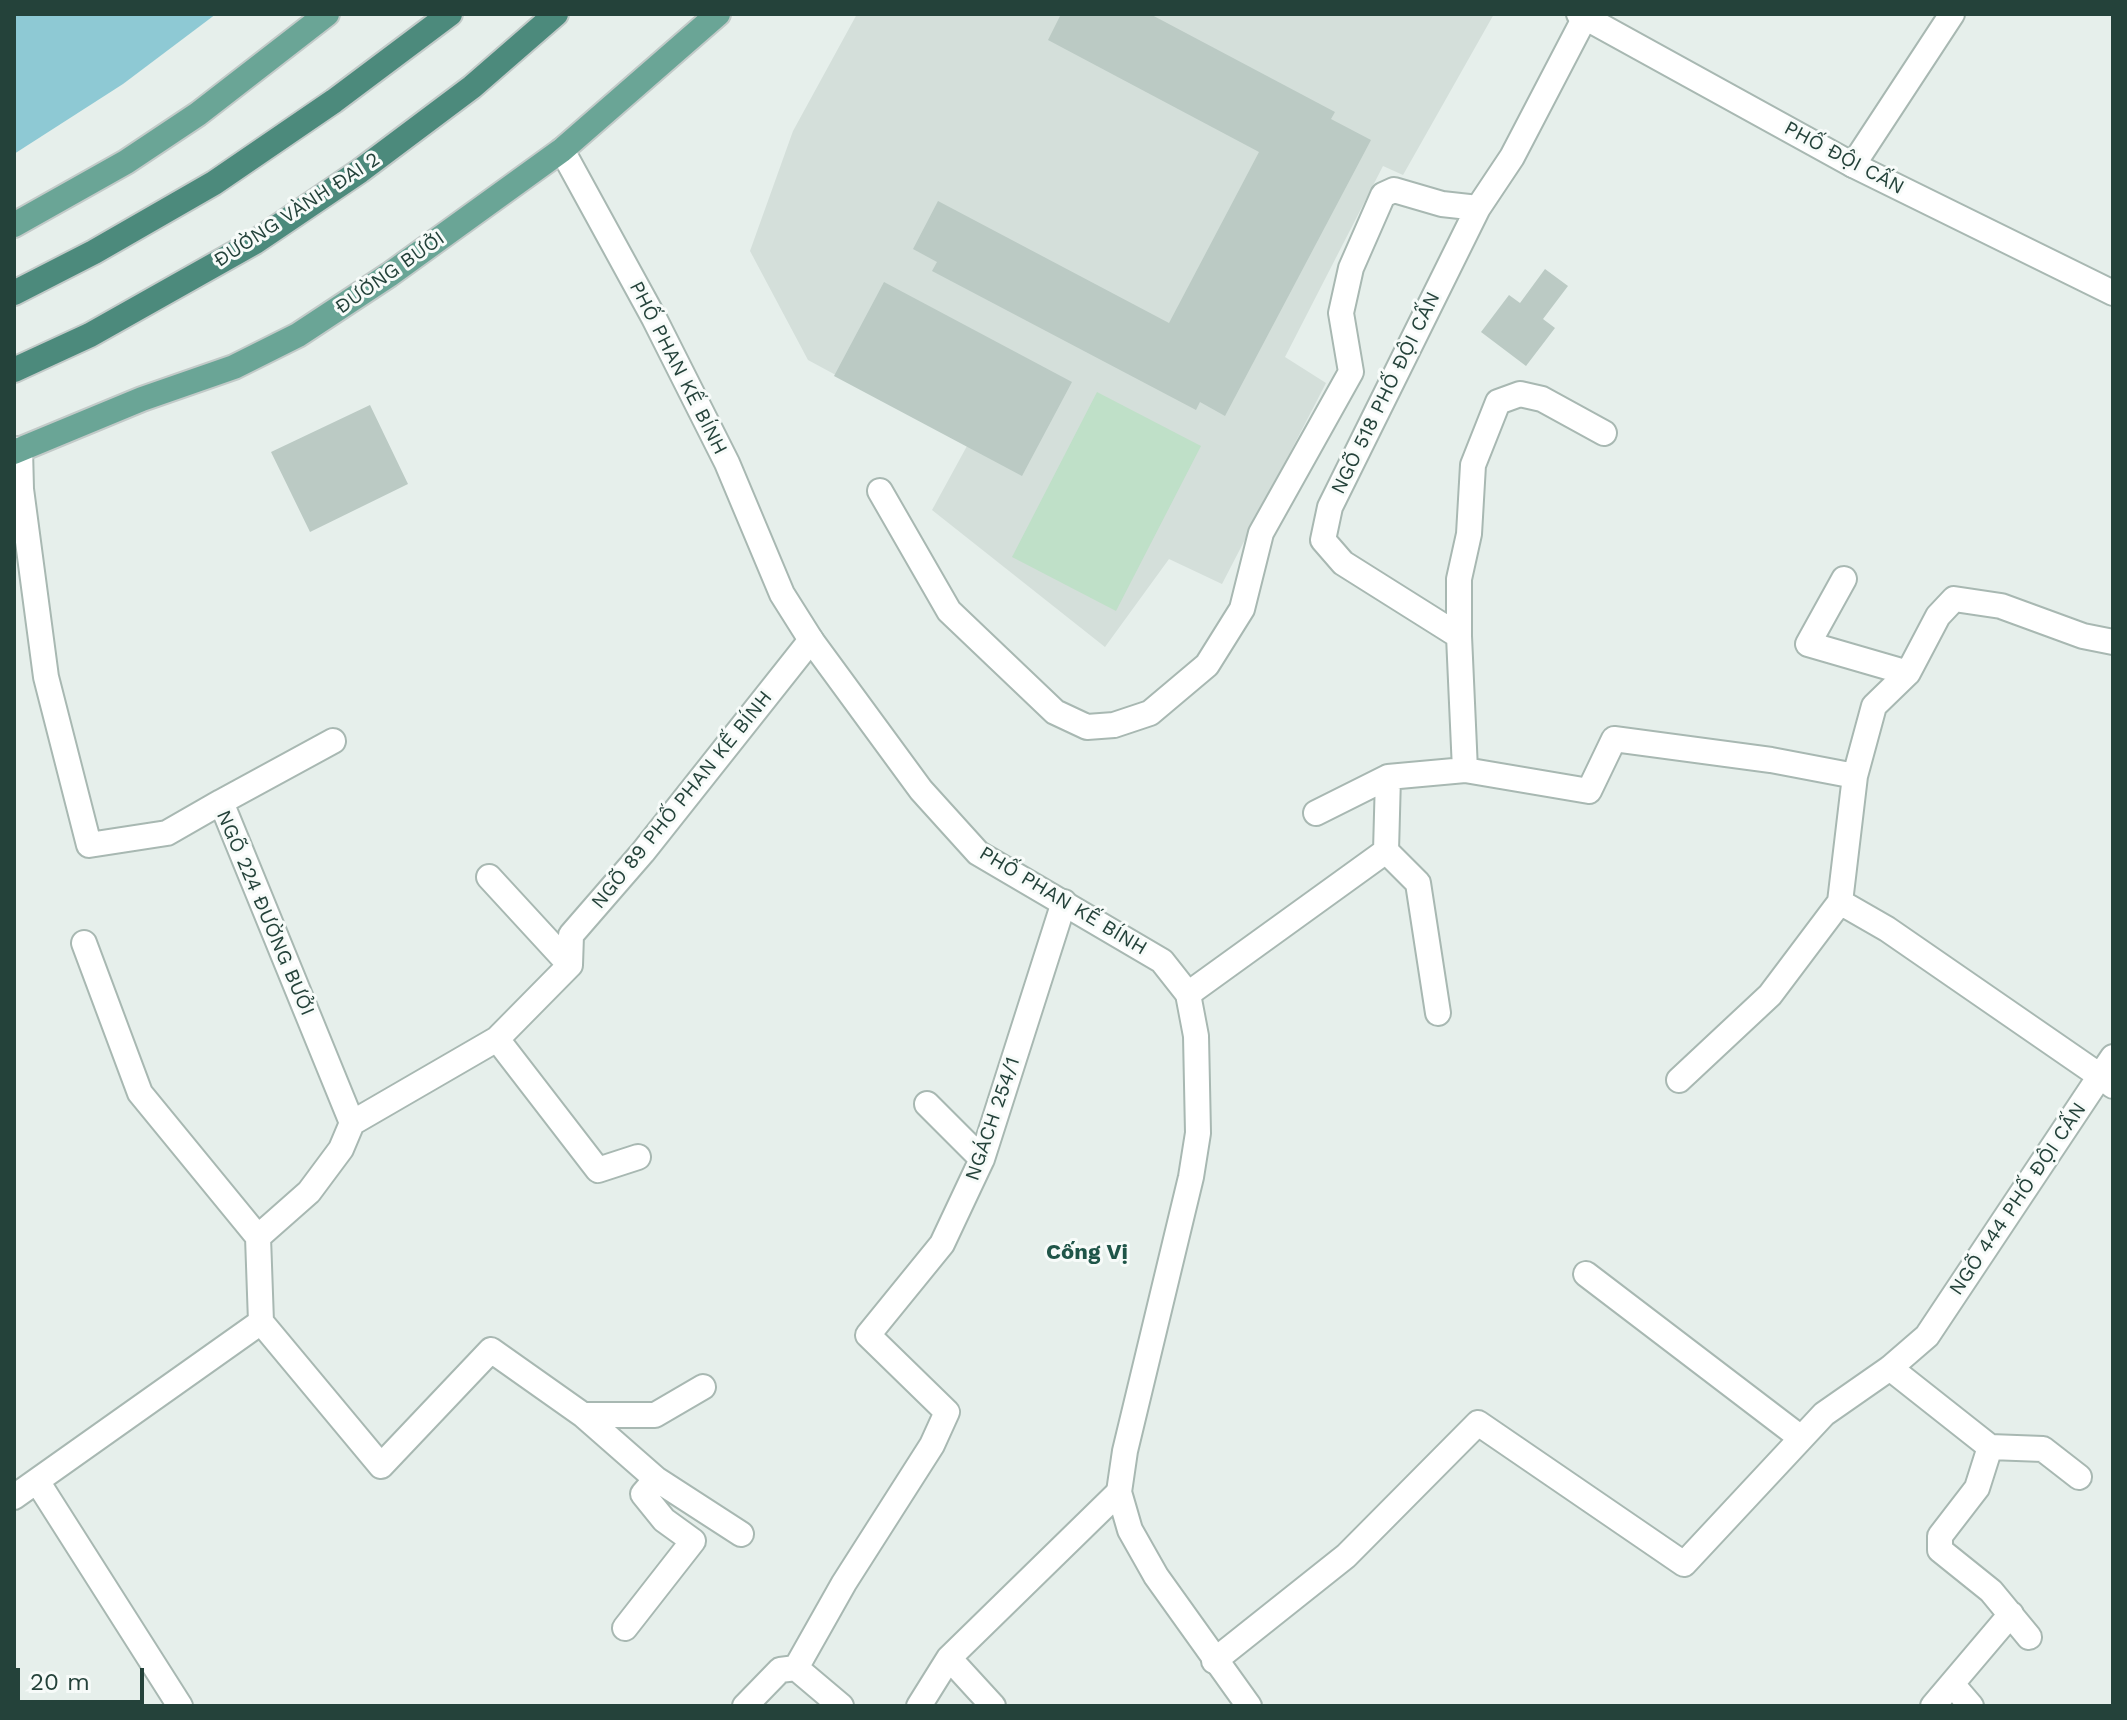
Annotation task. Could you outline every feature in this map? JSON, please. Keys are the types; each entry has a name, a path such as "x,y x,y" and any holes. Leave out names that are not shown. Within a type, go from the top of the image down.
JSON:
{"highway":[{"path":"14,293 94,252 214,183 334,101 450,14"},
{"name":"ĐƯỜNG VÀNH ĐAI 2","path":"14,370 90,335 255,242 360,171 472,87 556,14"}],"main road":[{"path":"14,225 126,162 198,114 327,14"},
{"name":"ĐƯỜNG BƯỞI","path":"17,451 142,399 234,367 298,335 389,275 562,150 718,14"}],"street":[{"path":"1853,165 1952,14"},
{"name":"PHỐ ĐỘI CẤN","path":"1582,16 1853,165 2113,293"},
{"name":"NGÕ 518 PHỐ ĐỘI CẤN","path":"1459,636 1343,563 1323,540 1330,507 1478,208 1512,157 1582,16"},
{"name":"PHỐ PHAN KẾ BÍNH","path":"562,150 727,463 782,594 811,640 921,790 978,853 1162,961 1188,994 1196,1036 1198,1133 1188,1190 1125,1451 1119,1492 1137,1542 1214,1661 1249,1706"},
{"path":"880,491 949,611 1055,712 1087,727 1114,725 1150,713 1207,665 1242,609 1261,533 1351,372 1341,313 1351,268 1383,195 1394,190 1442,204 1478,208"},
{"path":"1465,770 1459,579 1469,534 1473,465 1498,402 1520,394 1542,399 1604,433"},
{"name":"NGÕ 224 ĐƯỜNG BƯỞI","path":"17,451 46,677 89,845 167,833 221,802 352,1123"},
{"path":"1844,579 1808,644 1908,673"},
{"path":"1679,1080 1770,995 1840,902 1855,776 1874,706 1908,673 1938,616 1954,599 2001,606 2083,636 2113,642"},
{"name":"NGÕ 89 PHỐ PHAN KẾ BÍNH","path":"570,965 571,935 643,852 811,640"},
{"path":"1316,813 1388,777 1465,770 1589,791 1614,739 1771,760 1855,776"},
{"path":"221,802 333,741"},
{"path":"1388,777 1386,851 1418,883 1438,1013"},
{"path":"1188,994 1386,851"},
{"path":"258,1237 309,1192 341,1149 352,1123 497,1039 570,965 489,877"},
{"name":"NGÁCH 254/1","path":"796,1668 844,1583 932,1445 947,1412 868,1335 942,1244 982,1159 1064,902"},
{"path":"1840,902 1887,929 2109,1073"},
{"path":"84,943 140,1093 258,1237 261,1322 381,1466 491,1350 583,1415 656,1479 741,1534"},
{"path":"497,1039 598,1170 638,1157"},
{"name":"NGÕ 444 PHỐ ĐỘI CẤN","path":"1214,1661 1346,1556 1478,1423 1684,1564 1824,1414 1890,1368 1927,1336 2109,1073"},
{"path":"927,1104 982,1159"},
{"path":"1586,1274 1801,1438"},
{"path":"14,1497 261,1322"},
{"path":"1890,1368 1990,1447 2043,1449 2079,1477"},
{"path":"583,1415 655,1415 703,1387"},
{"path":"1990,1447 1977,1488 1940,1536 1940,1550 1991,1591 2029,1637"},
{"path":"625,1628 693,1541 664,1520 643,1494 656,1479"},
{"path":"37,1481 180,1706"},
{"path":"919,1706 949,1658 1119,1492"},
{"path":"1933,1706 2011,1614"},
{"path":"949,1658 993,1706"},
{"path":"745,1706 780,1670 796,1668 841,1706"},
{"path":"1953,1685 1971,1706"}],"shaded area":[{"path":"857,14 1494,14 1403,175 1383,166 1285,357 1326,383 1222,584 1169,559 1105,647 932,510 967,446 808,360 750,251 793,131"}],"green space":[{"path":"1097,392 1201,446 1116,611 1012,557"}],"water":[{"path":"14,14 216,14 123,84 14,154"}],"building":[{"path":"1061,14 1150,14 1335,112 1331,119 1371,140 1225,416 1200,402 1196,410 932,271 937,262 913,249 938,201 1169,323 1259,152 1048,40"},
{"path":"1545,269 1568,286 1543,319 1555,328 1526,366 1481,332 1509,295 1520,303"},
{"path":"884,282 1072,382 1022,476 834,376"},
{"path":"370,405 408,484 310,532 271,452"}],"district":[{"name":"Cống Vị","path":"1087,1253"}]}
